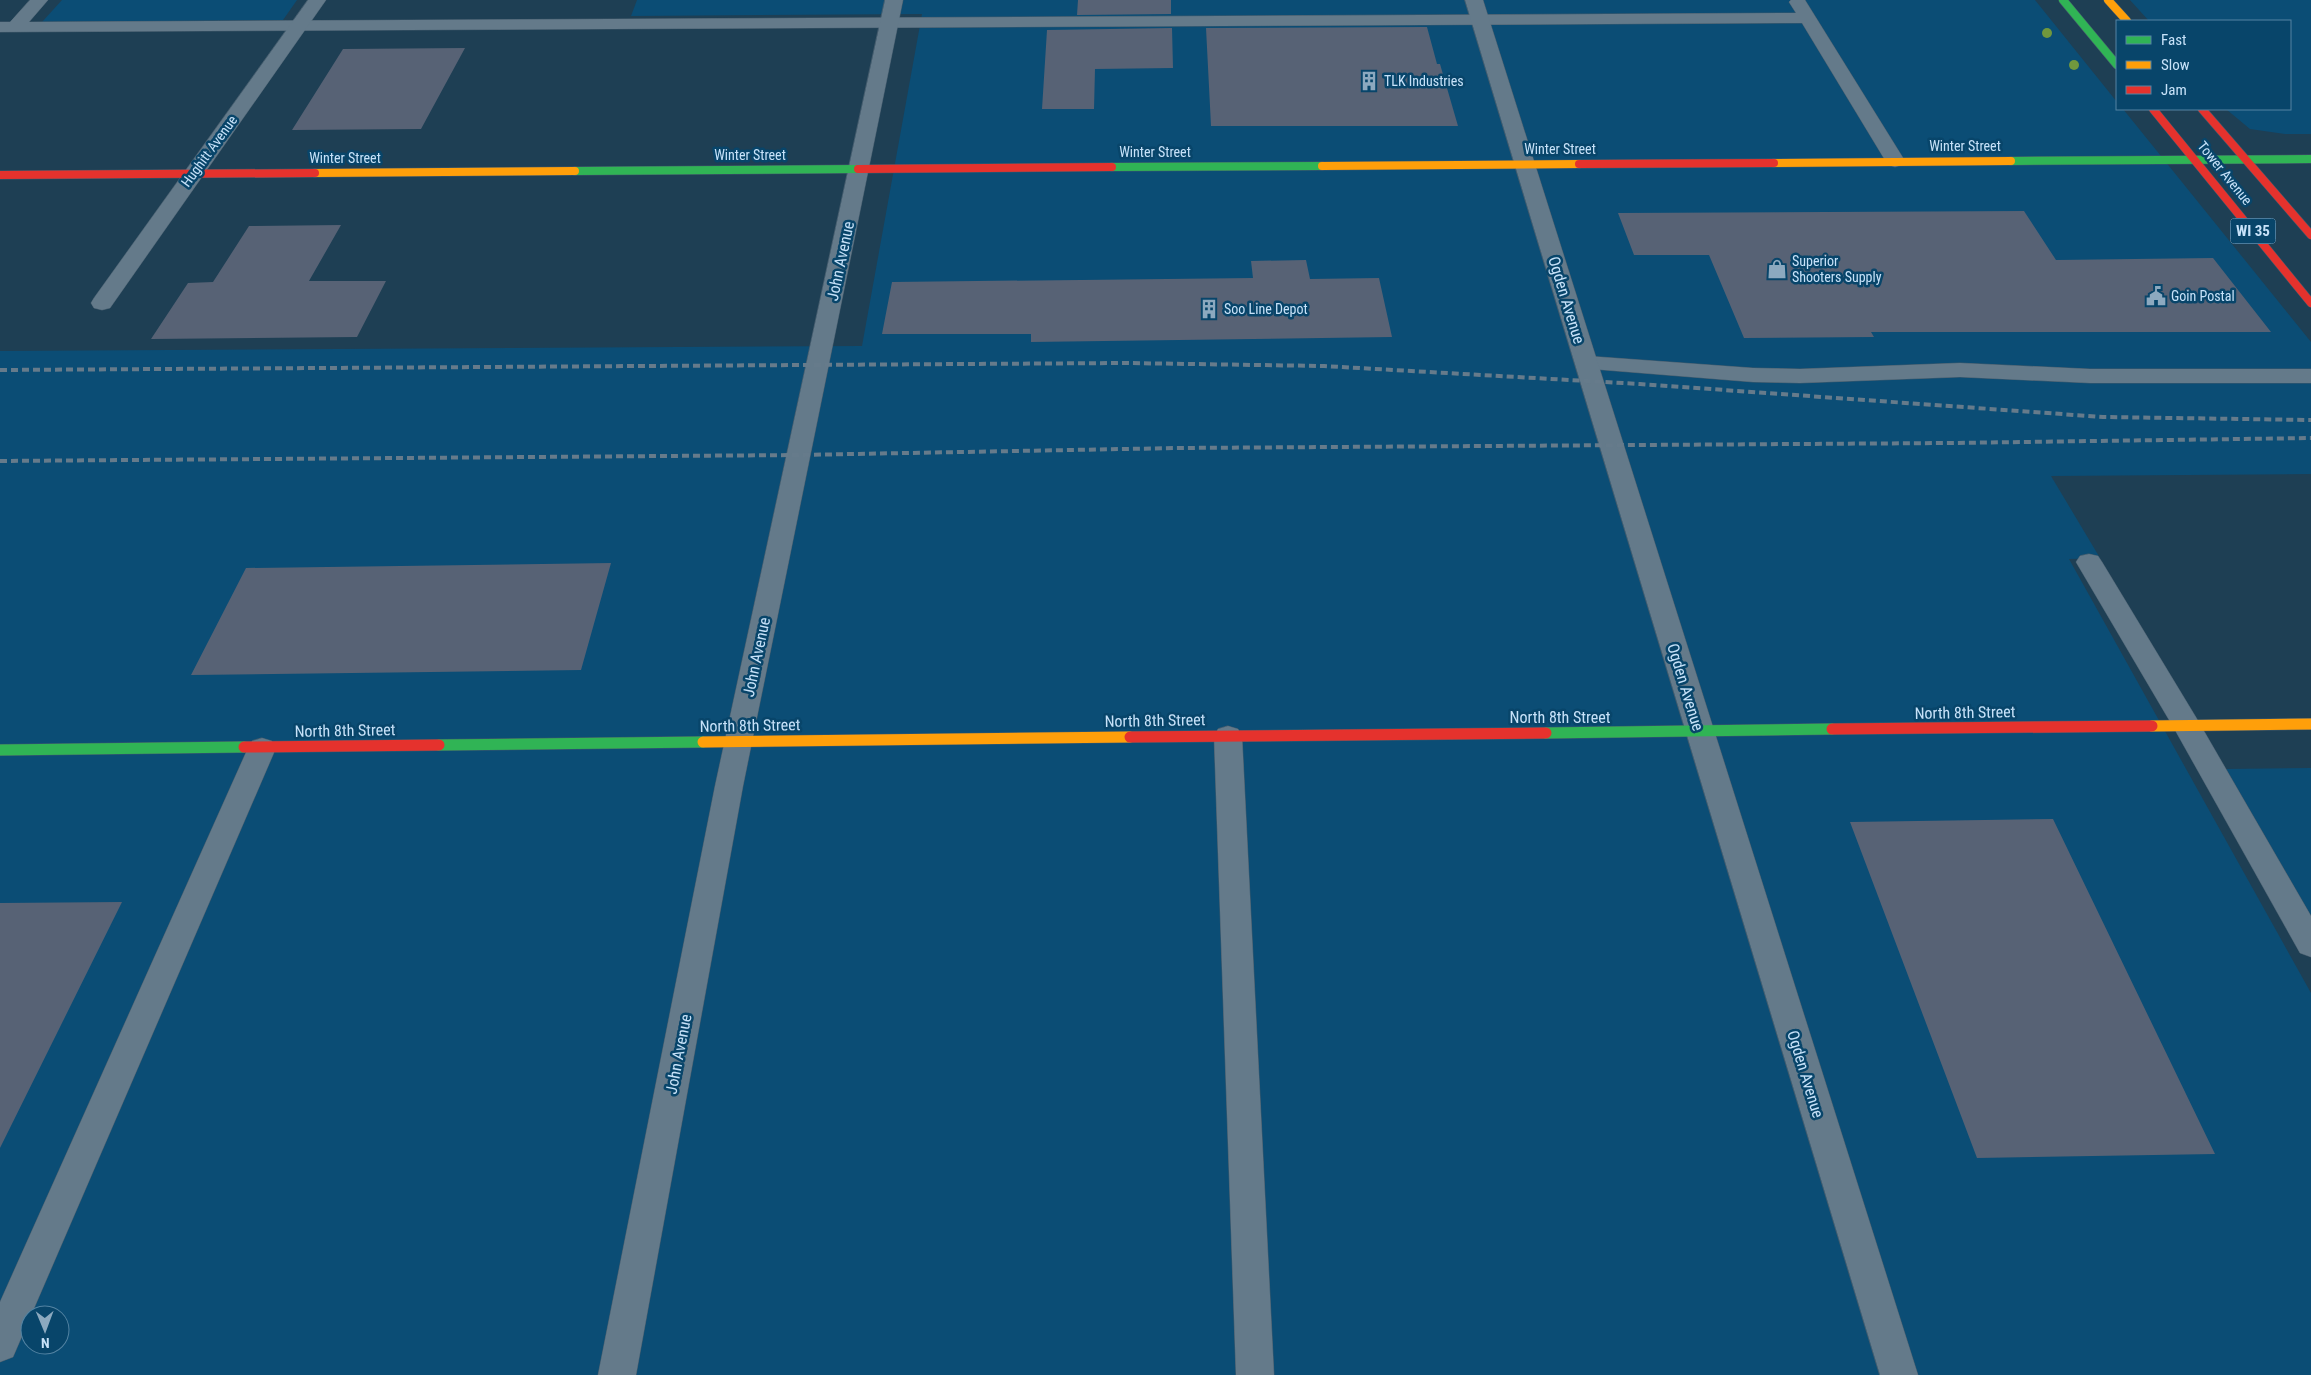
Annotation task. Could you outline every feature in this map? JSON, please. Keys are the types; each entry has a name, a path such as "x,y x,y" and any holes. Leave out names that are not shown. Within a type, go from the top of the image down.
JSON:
{"street":[{"path":"8,28 39,0"},
{"name":"Hughitt Avenue","path":"102,303 192,174 318,0"},
{"name":"John Avenue","path":"617,1375 739,741 894,0"},
{"name":"Ogden Avenue","path":"1474,0 1898,1375"},
{"path":"1797,0 1895,162"},
{"path":"2063,0 2116,64"},
{"path":"2108,0 2126,20"},
{"path":"8,28 300,25 604,15 890,21 1808,18"},
{"name":"Tower Avenue","path":"2154,110 2311,303"},
{"name":"Tower Avenue","path":"2203,110 2311,235"},
{"name":"Winter Street","path":"0,175 2311,159"},
{"path":"1587,363 1800,376 1960,370 2090,376 2311,376"},
{"path":"2089,562 2187,726 2311,944"},
{"name":"North 8th Street","path":"0,750 2311,724"},
{"path":"1228,736 1255,1375"},
{"path":"0,1344 262,748"}],"shaded area":[{"path":"62,0 297,0 283,20 42,22"},
{"path":"637,0 2035,0 2116,101 2116,110 2124,110 2311,342 2311,474 2051,476 2100,558 2069,559 2311,993 2311,1375 0,1375 0,351 862,346 922,14 631,16"},
{"path":"2130,0 2311,0 2311,134 2285,134 2250,129 2227,110 2291,110 2291,20 2148,20"},
{"path":"2311,768 2311,916 2226,769"}],"building":[{"path":"1078,0 1171,0 1171,14 1077,15"},
{"path":"1427,27 1437,64 1440,64 1458,126 1211,126 1206,28"},
{"path":"1172,28 1173,68 1095,69 1094,109 1042,109 1047,30"},
{"path":"465,48 421,129 292,130 343,49"},
{"path":"2024,211 2056,260 2213,258 2271,332 1871,332 1874,337 1744,338 1709,255 1634,255 1618,213"},
{"path":"341,225 309,281 386,281 357,337 151,339 188,283 213,282 249,226"},
{"name":"Soo Line Depot","path":"1306,260 1310,279 1379,278 1392,337 1031,342 1031,334 882,334 892,282 1253,278 1251,261"},
{"path":"611,563 581,670 191,675 246,568"},
{"path":"2053,819 2215,1154 1977,1158 1850,822"},
{"path":"122,902 0,1148 0,903"}],"railway":[{"path":"0,370 1125,363 1324,366 1640,384 2103,417 2311,420"},
{"path":"0,461 798,455 1179,448 1950,443 2311,438"}],"traffic: fast":[{"path":"2063,0 2116,64"},
{"path":"2011,161 2311,159"},
{"path":"1112,167 1322,166"},
{"path":"575,171 858,169"},
{"path":"1546,733 1832,729"},
{"path":"439,745 703,742"},
{"path":"0,750 244,747"}],"traffic: slow":[{"path":"2108,0 2126,20"},
{"path":"1774,163 2011,161"},
{"path":"1322,166 1579,164"},
{"path":"315,173 575,171"},
{"path":"2152,726 2311,724"},
{"path":"703,742 1130,737"}],"traffic: jam":[{"path":"2154,110 2311,303"},
{"path":"2203,110 2311,235"},
{"path":"1579,164 1774,163"},
{"path":"858,169 1112,167"},
{"path":"0,175 315,173"},
{"path":"1832,729 2152,726"},
{"path":"1130,737 1546,733"},
{"path":"244,747 439,745"}],"place":[{"name":"TLK Industries","path":"1369,81"},
{"name":"Superior Shooters Supply","path":"1777,269"},
{"name":"Goin Postal","path":"2156,296"},
{"name":"Soo Line Depot","path":"1209,309"}]}
